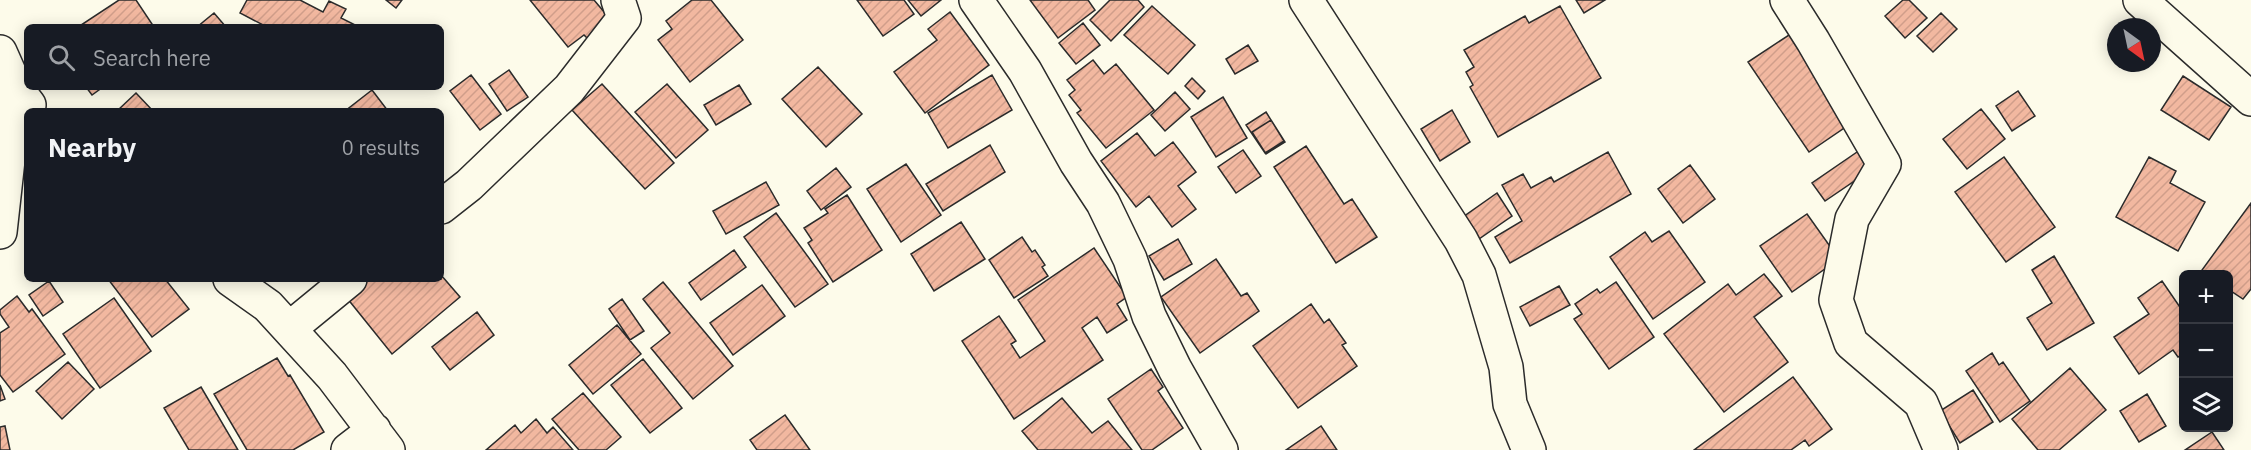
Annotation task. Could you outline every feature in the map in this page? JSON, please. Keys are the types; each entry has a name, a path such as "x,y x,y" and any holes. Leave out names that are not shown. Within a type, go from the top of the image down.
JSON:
{"street":[{"path":"444,205 469,185 569,89 624,18 618,0"},
{"path":"976,0 1025,71 1076,162 1103,203 1130,259 1149,316 1175,369 1221,450"},
{"path":"1306,0 1466,249 1479,275 1506,367 1510,404 1529,450"},
{"path":"1787,0 1884,164 1852,219 1836,300 1851,343 1921,403 1941,450"},
{"path":"2140,0 2251,99"},
{"path":"0,52 25,100 0,232"},
{"path":"234,282 268,306 332,376 381,440 348,450"},
{"path":"289,329 346,282"}],"building":[{"path":"119,0 136,0 152,24 83,24"},
{"path":"247,0 300,0 323,12 329,1 346,9 341,18 353,24 261,24 240,13"},
{"path":"386,0 402,0 396,8"},
{"path":"530,0 594,0 610,19 587,38 584,35 568,47"},
{"path":"692,0 711,0 743,40 690,82 658,40 672,29 666,21"},
{"path":"857,0 904,0 914,14 883,36"},
{"path":"908,0 941,0 921,16"},
{"path":"1030,0 1088,0 1095,10 1058,38"},
{"path":"1110,0 1138,0 1144,7 1111,41 1090,20"},
{"path":"1576,0 1605,0 1584,13"},
{"path":"1903,0 1909,0 1927,18 1905,38 1885,16"},
{"path":"1152,6 1195,45 1168,74 1124,35"},
{"path":"1560,6 1601,78 1498,137 1470,87 1473,85 1466,72 1474,67 1464,50 1525,16 1529,23"},
{"path":"950,12 989,65 925,113 894,72 937,40 928,29"},
{"path":"214,13 223,24 201,24"},
{"path":"1941,13 1957,29 1933,52 1917,36"},
{"path":"1083,23 1100,45 1076,64 1059,43"},
{"path":"1792,33 1853,122 1809,152 1748,62"},
{"path":"1248,45 1258,61 1235,74 1226,59"},
{"path":"1093,60 1104,74 1116,64 1154,110 1106,148 1077,113 1081,110 1069,95 1075,90 1067,80"},
{"path":"818,67 862,114 826,147 782,99"},
{"path":"509,70 528,97 507,111 489,84"},
{"path":"471,75 501,114 480,130 450,91"},
{"path":"992,75 1012,110 948,148 928,113"},
{"path":"2183,76 2231,107 2209,140 2161,110"},
{"path":"1192,78 1205,91 1198,99 1185,86"},
{"path":"602,84 674,163 645,189 572,110"},
{"path":"667,84 708,130 676,158 635,112"},
{"path":"739,85 751,104 716,125 704,105"},
{"path":"88,90 99,90 92,95"},
{"path":"372,90 386,108 349,108"},
{"path":"2018,91 2035,116 2012,131 1996,106"},
{"path":"1175,92 1190,109 1165,131 1151,115"},
{"path":"136,93 150,108 120,108"},
{"path":"1223,97 1247,138 1216,157 1191,117"},
{"path":"1981,109 2005,139 1967,169 1943,139"},
{"path":"1452,110 1470,142 1440,161 1421,129"},
{"path":"1266,112 1284,141 1265,153 1246,125"},
{"path":"1271,120 1285,142 1266,154 1252,132"},
{"path":"1137,133 1155,156 1173,142 1196,172 1178,186 1196,209 1172,227 1149,196 1136,207 1101,161"},
{"path":"990,145 1005,172 943,211 926,184"},
{"path":"1306,146 1344,204 1352,199 1377,237 1336,263 1274,167"},
{"path":"1243,150 1261,176 1236,193 1218,167"},
{"path":"1860,150 1872,169 1825,201 1812,183"},
{"path":"1608,152 1631,194 1510,263 1495,237 1522,221 1502,185 1523,174 1531,188 1551,177 1554,182"},
{"path":"2004,157 2055,227 2006,262 1955,192"},
{"path":"2149,157 2176,171 2170,183 2205,202 2178,251 2116,217"},
{"path":"906,164 941,215 901,242 867,189"},
{"path":"1690,165 1715,199 1683,223 1658,189"},
{"path":"836,168 851,187 821,210 807,191"},
{"path":"766,182 779,205 726,234 713,211"},
{"path":"1497,193 1512,216 1479,239 1463,217"},
{"path":"847,195 882,250 833,282 808,243 812,240 804,228 828,213 825,209"},
{"path":"2251,203 2251,289 2243,299 2233,292 2233,270 2202,270"},
{"path":"776,213 828,284 795,307 744,237"},
{"path":"1807,214 1839,259 1792,292 1760,246"},
{"path":"961,222 985,259 934,291 911,254"},
{"path":"1669,231 1705,282 1653,319 1610,257 1645,232 1652,242"},
{"path":"1022,237 1045,265 1042,267 1048,276 1014,298 989,260"},
{"path":"1178,239 1192,264 1164,280 1149,256"},
{"path":"1094,248 1127,297 1117,304 1127,320 1107,333 1097,317 1082,328 1103,360 1014,419 962,341 999,316 1016,341 1011,344 1020,358 1045,341 1018,300"},
{"path":"734,250 746,267 701,300 689,283"},
{"path":"2054,256 2094,323 2047,350 2027,318 2052,303 2032,270"},
{"path":"1216,259 1241,296 1247,293 1259,311 1200,353 1161,297"},
{"path":"1764,274 1782,296 1754,317 1788,362 1724,412 1664,334 1728,284 1736,295"},
{"path":"444,278 460,297 392,354 347,298 366,282 444,282"},
{"path":"2162,281 2179,306 2179,356 2173,350 2139,374 2114,337 2149,314 2138,298"},
{"path":"50,282 63,302 43,316 29,295"},
{"path":"110,282 167,282 189,309 152,337"},
{"path":"663,282 733,366 693,399 651,348 670,333 643,299"},
{"path":"1616,282 1654,337 1609,369 1574,319 1582,314 1575,304 1597,289 1600,293"},
{"path":"762,285 785,316 733,355 710,323"},
{"path":"1559,286 1570,305 1530,326 1520,307"},
{"path":"17,296 29,312 32,309 65,354 13,392 0,375 0,333 9,327 0,314 0,310"},
{"path":"114,298 151,351 100,388 63,334"},
{"path":"622,299 644,331 630,340 609,309"},
{"path":"1311,304 1324,323 1329,319 1346,343 1342,345 1357,366 1298,408 1253,346"},
{"path":"477,312 494,335 450,370 432,347"},
{"path":"617,325 641,354 593,394 569,365"},
{"path":"1992,353 1999,365 2003,362 2030,401 2000,422 1966,371"},
{"path":"277,358 288,376 290,375 324,432 293,450 247,450 214,394"},
{"path":"643,359 682,408 650,433 611,385"},
{"path":"68,362 94,389 62,419 36,391"},
{"path":"2070,368 2106,410 2059,450 2038,450 2012,419"},
{"path":"1151,369 1163,387 1158,391 1183,428 1152,450 1142,450 1108,399"},
{"path":"1793,377 1832,429 1809,446 1805,440 1791,450 1694,450"},
{"path":"0,385 5,399 0,401"},
{"path":"201,387 238,450 189,450 164,408"},
{"path":"1973,390 1993,422 1960,443 1940,411"},
{"path":"583,393 621,437 606,450 579,450 552,419"},
{"path":"2147,394 2166,426 2139,442 2120,411"},
{"path":"1062,398 1092,433 1108,421 1132,450 1038,450 1022,431"},
{"path":"785,415 810,450 757,450 750,440"},
{"path":"536,419 547,433 553,427 573,450 486,450 515,425 521,433"},
{"path":"5,426 10,450 0,450 0,427"},
{"path":"1321,426 1337,450 1286,450"},
{"path":"2212,432 2224,450 2185,450"}]}
